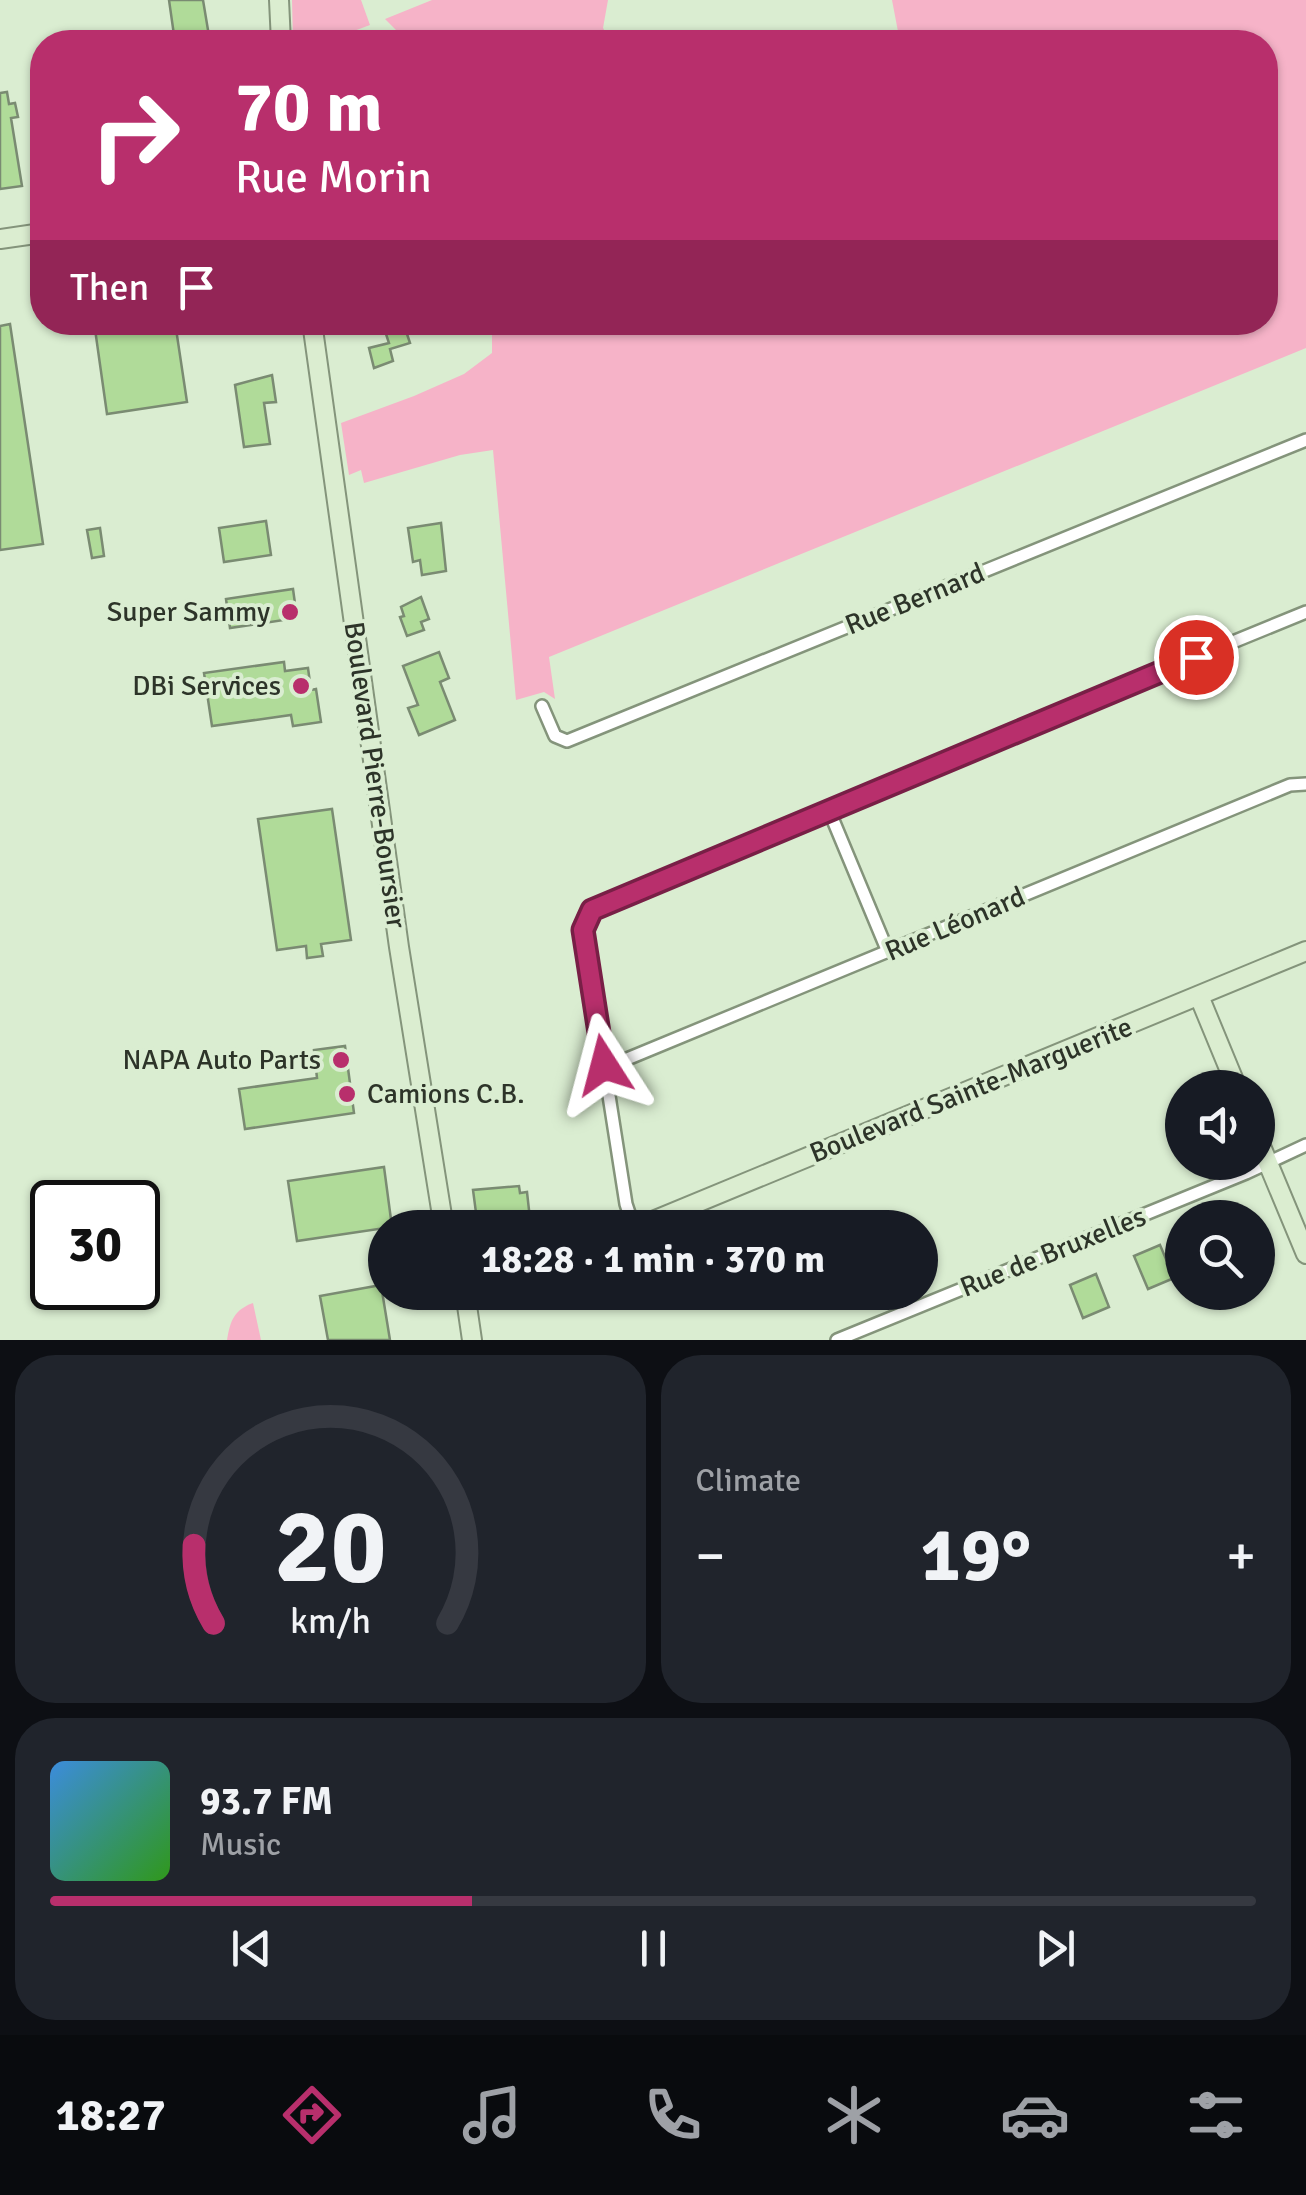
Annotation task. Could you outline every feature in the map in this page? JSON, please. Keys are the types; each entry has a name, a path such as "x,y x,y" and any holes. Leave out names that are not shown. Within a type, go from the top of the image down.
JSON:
{"street":[{"path":"279,0 280,30"},
{"path":"0,239 30,234"},
{"name":"Boulevard Pierre-Boursier","path":"314,335 441,1210"},
{"name":"Rue Bernard","path":"542,706 555,736 567,741 1306,440"},
{"path":"628,1210 583,930 592,910 828,808 1306,612"},
{"name":"Rue Léonard","path":"604,1065 627,1059 1290,785 1306,784"},
{"path":"828,808 888,952"},
{"name":"Boulevard Sainte-Marguerite","path":"679,1210 1306,952"},
{"path":"1199,996 1229,1070"},
{"name":"Rue de Bruxelles","path":"1275,1159 1306,1145"},
{"path":"1275,1179 1306,1254"},
{"name":"Rue de Bruxelles","path":"837,1340 1224,1180"},
{"path":"468,1310 472,1340"}],"shaded area":[{"path":"292,0 361,0 370,25 356,30 293,30"},
{"path":"432,0 608,0 604,30 396,30 385,19"},
{"path":"892,0 1306,0 1306,348 549,657 555,699 544,692 516,700 493,450 460,455 364,483 361,470 349,475 341,423 464,374 492,353 492,335 1278,335 1278,30 898,30"},
{"path":"253,1303 261,1340 227,1340 234,1317"}],"building":[{"path":"169,0 203,0 208,30 173,30"},
{"path":"7,92 9,104 15,103 18,117 11,118 22,186 0,189 0,93"},
{"path":"10,324 43,544 0,550 0,326"},
{"path":"96,335 177,335 187,402 107,414"},
{"path":"386,335 407,335 410,343 390,349 393,361 374,368 369,348 389,343"},
{"path":"272,375 276,402 264,403 270,444 244,447 235,385"},
{"path":"266,521 271,555 224,562 219,528"},
{"path":"441,523 446,571 422,575 420,560 413,562 408,528"},
{"path":"100,528 104,556 92,558 87,530"},
{"path":"293,589 297,618 230,628 226,599"},
{"path":"421,597 429,619 421,622 424,630 407,636 400,617 404,616 401,607"},
{"path":"439,652 449,678 440,682 455,720 419,735 408,708 418,705 403,666"},
{"path":"284,662 285,671 308,668 321,722 293,726 291,715 212,726 204,673"},
{"path":"332,809 351,940 321,944 323,956 307,958 306,946 277,950 258,819"},
{"path":"345,1046 354,1113 245,1129 239,1089 317,1078 314,1050"},
{"path":"384,1167 390,1210 368,1210 368,1231 297,1241 288,1181"},
{"path":"519,1186 520,1193 527,1192 529,1210 476,1210 473,1190"},
{"path":"1160,1245 1165,1257 1165,1282 1148,1289 1134,1256"},
{"path":"1096,1274 1109,1307 1083,1318 1070,1285"},
{"path":"368,1287 368,1310 385,1310 390,1340 328,1340 320,1296"}],"place":[{"name":"Super Sammy","path":"290,612"},
{"name":"DBi Services","path":"301,686"},
{"name":"NAPA Auto Parts","path":"341,1060"},
{"name":"Camions C.B.","path":"347,1094"}],"route":[{"path":"604,1065 583,930 592,910 1196,657"}]}
